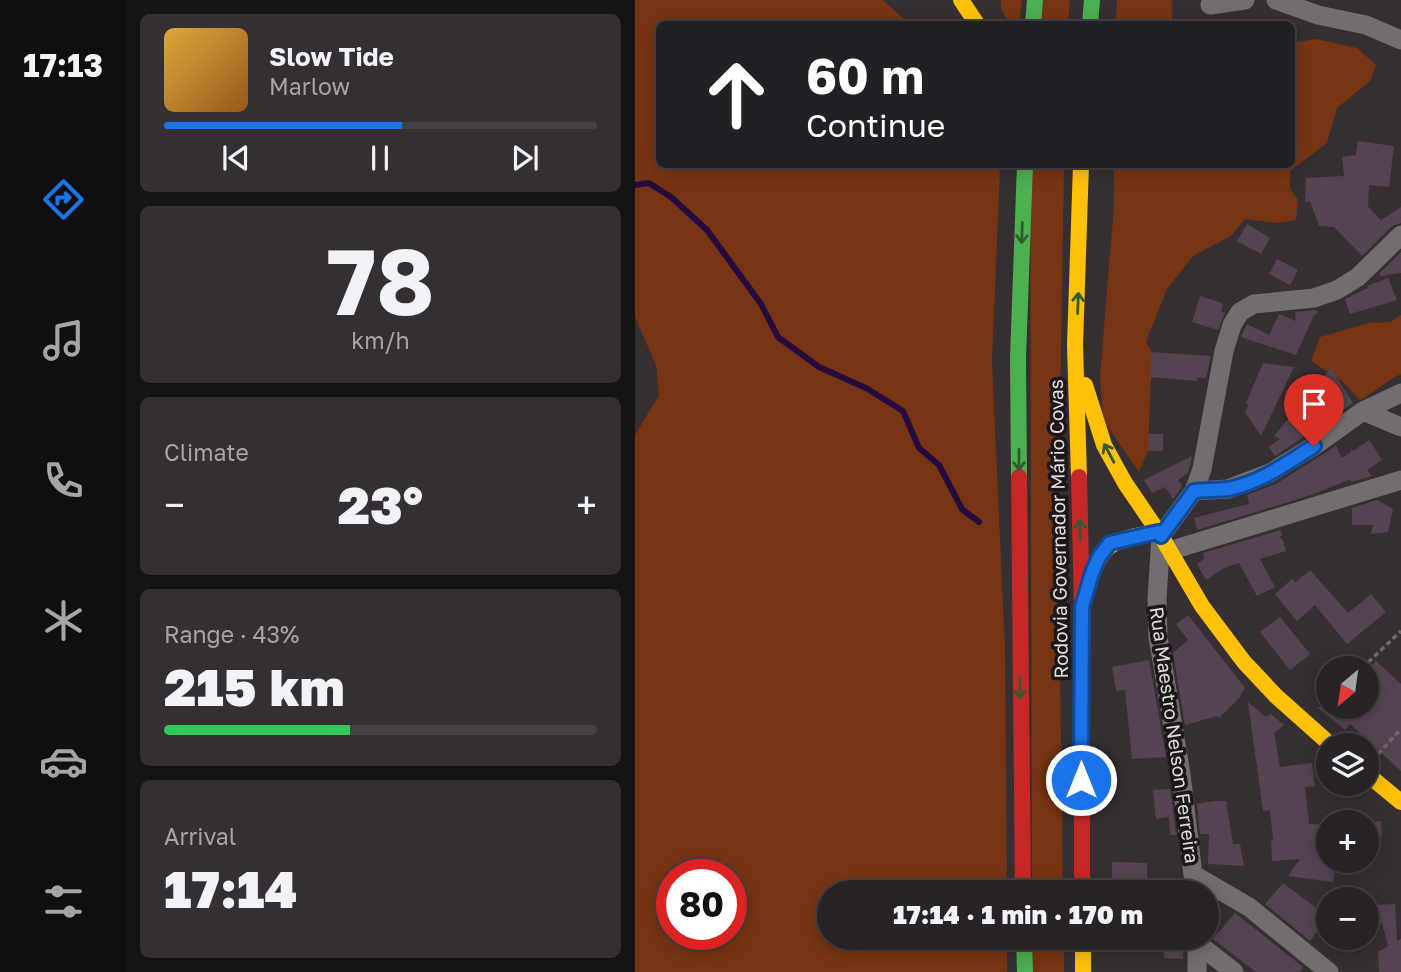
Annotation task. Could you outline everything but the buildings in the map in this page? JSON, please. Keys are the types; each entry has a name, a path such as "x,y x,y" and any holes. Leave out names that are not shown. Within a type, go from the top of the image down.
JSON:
{"main road":[{"path":"961,0 975,21"},
{"path":"1033,21 1035,0"},
{"path":"1090,21 1092,0"},
{"name":"Rodovia Governador Mário Covas","path":"1023,880 1018,358 1025,168"},
{"name":"Rodovia Governador Mário Covas","path":"1081,168 1075,345 1082,607 1082,880"},
{"path":"1075,345 1104,445 1125,483 1202,606 1244,662 1276,696 1317,733"},
{"path":"1082,607 1096,563 1106,546 1124,538 1162,540"},
{"path":"1379,784 1401,802"},
{"path":"1024,950 1025,972"},
{"path":"1083,950 1083,972"}],"street":[{"path":"1211,10 1245,0"},
{"path":"1276,0 1317,15 1366,25 1401,40"},
{"path":"1162,540 1194,491 1204,459 1224,351 1232,325 1240,312 1254,303 1314,298 1337,290 1358,276 1401,235"},
{"path":"1194,491 1228,489 1249,483 1314,446 1363,411 1401,393"},
{"path":"1363,411 1401,427"},
{"path":"1162,540 1401,480"},
{"name":"Rua Maestro Nelson Ferreira","path":"1162,540 1157,599 1158,637 1181,774 1194,880"},
{"path":"1219,894 1249,907 1329,972"},
{"path":"1197,950 1197,972"},
{"path":"1209,950 1234,972"}],"path":[{"path":"1375,656 1401,631"},
{"path":"1379,752 1401,729"}],"shaded area":[{"path":"635,0 883,0 906,21 656,21 656,168 1000,168 992,362 1005,649 1007,880 817,880 817,950 1007,950 1007,972 635,972 635,435 659,395 656,365 635,317"},
{"path":"1001,0 1022,0 1019,21 1008,21 1001,8"},
{"path":"1038,0 1070,0 1068,21 1036,21"},
{"path":"1117,0 1172,0 1172,21 1116,21"},
{"path":"1316,39 1357,48 1376,65 1370,81 1337,108 1327,143 1295,167 1295,42"},
{"path":"1030,168 1064,168 1058,531 1063,880 1032,880"},
{"path":"1114,168 1294,168 1290,171 1290,189 1298,200 1296,220 1277,223 1245,219 1231,236 1193,256 1167,289 1146,342 1152,352 1148,451 1139,472 1103,420 1100,376 1114,206"},
{"path":"1401,315 1401,374 1360,400 1342,381 1311,361 1320,337 1369,323 1391,322"},
{"path":"1032,950 1064,950 1064,972 1033,972"}],"waterway":[{"path":"635,185 649,183 671,197 707,230 761,304 778,337 819,367 866,388 903,411 919,448 939,465 962,509 979,522"}],"traffic: fast":[{"path":"1033,21 1035,0"},
{"path":"1090,21 1092,0"},
{"path":"1019,477 1018,358 1025,168"},
{"path":"1024,950 1025,972"}],"traffic: slow":[{"path":"961,0 975,21"},
{"path":"1079,477 1075,345 1081,168"},
{"path":"1085,385 1104,445 1202,606 1244,662 1276,696 1317,733"},
{"path":"1086,593 1097,564 1109,547 1128,538 1158,532"},
{"path":"1379,784 1401,802"},
{"path":"1083,950 1083,972"}],"traffic: jam":[{"path":"1019,477 1023,880"},
{"path":"1079,477 1082,880"}],"route":[{"path":"1081,780 1082,607 1096,563 1106,546 1137,535 1158,532 1161,536 1194,491 1228,489 1249,483 1314,446"}]}
